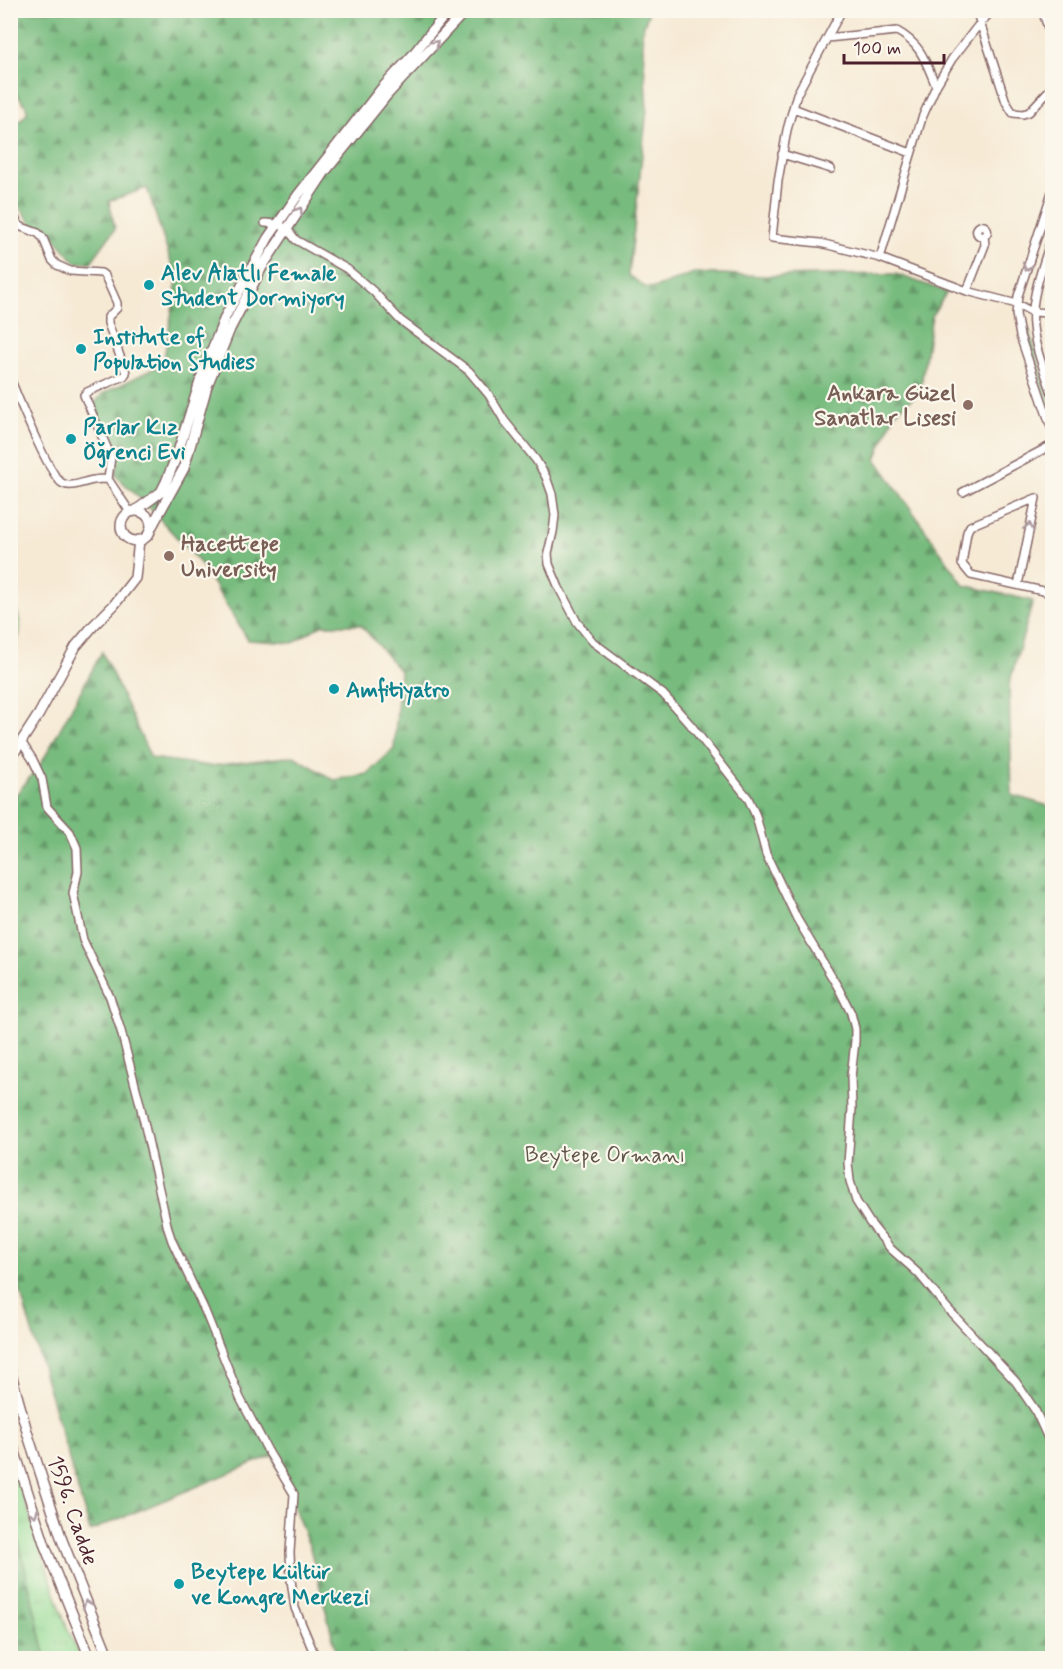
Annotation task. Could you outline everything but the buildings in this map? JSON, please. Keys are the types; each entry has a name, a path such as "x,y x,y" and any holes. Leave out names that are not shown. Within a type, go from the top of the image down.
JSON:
{"main road":[{"path":"449,10 382,88 275,228 226,315 203,372 177,455 161,492 123,518 122,532 129,539 139,540 147,535 184,468 207,386 230,329 262,267 324,173 387,95 466,10"},
{"path":"133,511 140,511 148,517 151,528"},
{"path":"10,759 22,743 76,646 114,605 135,578 139,540"},
{"name":"1596. Cadde","path":"10,1370 28,1435 62,1540 109,1659"},
{"name":"1596. Cadde","path":"10,1437 45,1546 90,1659"}],"street":[{"path":"842,10 793,108 782,154 772,238 820,243 880,258 967,291 1017,304 1032,312 1053,313"},
{"path":"976,10 1006,102 1013,113 1029,112 1053,87"},
{"path":"880,258 922,118 936,86 952,59 993,10"},
{"path":"1042,10 1053,40"},
{"path":"827,38 897,31 918,46 936,86"},
{"path":"793,108 912,153"},
{"path":"782,154 831,169"},
{"path":"1053,192 1036,237 1017,304 1020,336 1053,430"},
{"path":"10,208 19,226 38,233 57,266 70,271 101,273 105,276 117,303 117,308 108,317 108,323 126,373 84,395 111,457 108,479 133,511"},
{"path":"275,228 287,229 296,240 347,269 374,292 400,320 469,371 536,460 546,477 552,494 555,515 548,553 549,564 577,622 592,642 663,694 690,724 748,798 756,816 766,854 782,889 851,1013 855,1041 851,1077 852,1121 848,1163 856,1202 891,1249 919,1274 1016,1382 1035,1410 1053,1451"},
{"path":"275,228 281,239 296,240"},
{"path":"967,291 985,244 984,236"},
{"path":"1053,236 1032,312 1035,338 1053,393"},
{"path":"10,378 23,411 59,482 72,485 108,479"},
{"path":"963,492 1053,445"},
{"path":"1018,585 1036,498 970,526 962,564 971,575 1053,593"},
{"path":"22,743 42,779 47,807 70,832 77,848 78,872 73,893 83,940 110,997 121,1031 172,1241 205,1311 240,1398 268,1452 294,1494 290,1552 291,1580 295,1608 316,1659"}],"green space":[{"name":"Beytepe Ormanı","path":"11,11 649,11 642,31 647,109 629,275 645,287 655,288 694,273 766,276 896,274 947,292 932,315 920,392 895,413 876,459 964,585 1033,601 1009,685 1012,795 1052,807 1052,1658 338,1658 310,1548 273,1455 90,1531 11,1255 11,801 42,762 102,652 151,758 210,766 294,756 334,780 367,774 394,749 400,671 361,625 321,625 293,643 248,640 201,564 147,505 115,475 118,466 92,407 102,394 163,364 177,281 147,188 109,201 115,229 91,262 76,263 53,236 34,227 15,201 11,190 11,146 18,143 10,131 27,113 26,106 11,87"},
{"path":"1029,330 1052,404 1052,421 1024,331"},
{"path":"11,595 17,611 20,631 11,653"},
{"path":"10,1454 64,1620 80,1658 11,1658"},
{"path":"11,1508 46,1658 11,1658"}],"place":[{"name":"Alev Alatlı Female Student Dormiyory","path":"149,285"},
{"name":"Institute of Population Studies","path":"81,349"},
{"name":"Ankara Güzel Sanatlar Lisesi","path":"968,405"},
{"name":"Parlar Kız Öğrenci Evi","path":"71,439"},
{"name":"Hacettepe University","path":"169,556"},
{"name":"Amfitiyatro","path":"334,689"},
{"name":"Beytepe Kültür ve Kongre Merkezi","path":"179,1584"}]}
